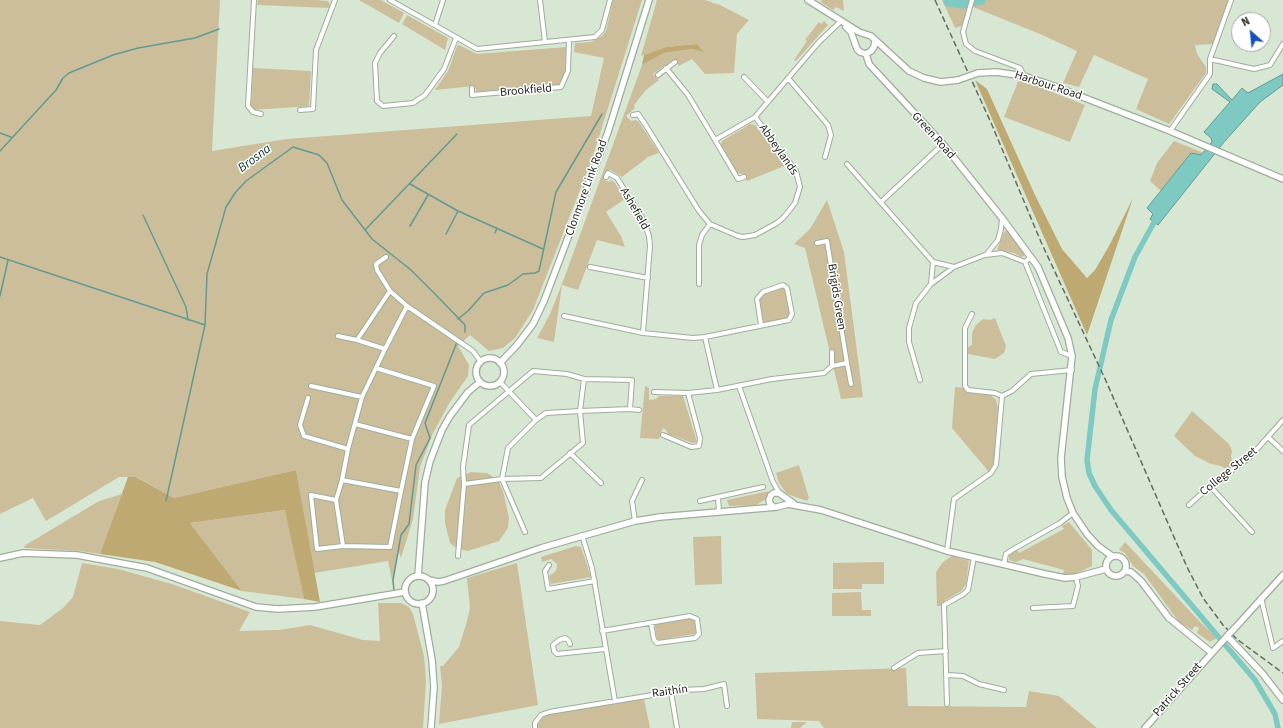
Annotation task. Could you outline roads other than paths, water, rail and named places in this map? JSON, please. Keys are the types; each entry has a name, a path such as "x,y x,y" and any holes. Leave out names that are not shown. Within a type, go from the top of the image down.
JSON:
{"street":[{"path":"254,0 248,106 253,112 261,114"},
{"path":"300,110 313,109 316,50 335,0"},
{"path":"390,0 477,49 590,39 600,35 610,0"},
{"path":"435,25 443,0"},
{"path":"540,0 545,42"},
{"name":"Clonmore Link Road","path":"500,362 517,345 533,324 544,301 608,132 649,0"},
{"path":"801,0 840,22 851,32 858,51 866,54 874,47 875,41 867,34 859,32 808,0"},
{"path":"808,0 821,11"},
{"path":"1170,132 1210,74 1210,59 1231,0"},
{"path":"971,2 963,32 966,44 975,51 1020,68 1024,76"},
{"name":"Abbeylands","path":"715,140 755,117 819,42 840,22"},
{"path":"855,43 859,36 867,34"},
{"path":"394,36 380,53 375,63 377,101 383,106 413,103 426,95 444,69 456,38"},
{"name":"Brookfield","path":"472,88 472,95 561,87 566,78 569,66 569,40"},
{"name":"Harbour Road","path":"875,41 909,71 924,78 941,82 958,80 978,73 996,72 1024,76 1170,132 1283,179"},
{"path":"1210,59 1254,69 1270,65 1283,44"},
{"name":"Harbour Road","path":"874,47 891,56"},
{"name":"Green Road","path":"866,54 869,64 873,69 943,144 1002,218 1038,267 1068,338 1072,358 1072,370 1061,458 1062,477 1073,513 1087,534 1098,546 1112,556"},
{"path":"658,75 675,62"},
{"path":"666,68 688,95 738,180 744,177"},
{"path":"744,77 768,102"},
{"path":"788,78 828,125 831,135 825,157"},
{"name":"Abbeylands","path":"632,116 638,114 699,211 710,224 738,236 755,235 777,223 795,203 800,187 796,170 755,117"},
{"path":"881,202 943,144"},
{"path":"847,164 933,262 954,268"},
{"name":"Ashefield","path":"606,177 608,173 616,178 647,227 650,246 643,333"},
{"path":"985,255 998,240 1002,229 1002,218"},
{"path":"699,284 699,245 702,235 710,224"},
{"name":"Brigids Green","path":"817,243 827,241 847,363"},
{"path":"920,380 909,342 909,328 916,303 931,284 954,268 985,255 1002,253 1025,262 1061,352 1072,358"},
{"path":"386,256 376,264 377,270 390,291 407,306 473,351 481,362"},
{"path":"1025,262 1031,257"},
{"path":"931,284 933,262"},
{"path":"590,267 648,278"},
{"path":"564,316 643,333 693,338 704,337 787,321 791,318 792,314 786,288 783,285 763,292 757,299 761,325"},
{"path":"357,340 390,291"},
{"path":"343,546 336,500 342,480 348,449 362,397 407,306"},
{"path":"972,314 965,328 965,386 968,390 995,393 1002,396 1012,391 1031,374 1072,370"},
{"path":"338,336 357,340 385,349"},
{"path":"704,337 717,390"},
{"path":"832,352 832,366"},
{"path":"502,384 488,386 480,382 476,374 476,369 481,362 493,358 500,362 504,370 502,384 536,420"},
{"path":"654,392 688,393 717,390 772,379 824,373 832,366 847,363 851,384"},
{"path":"336,500 311,495 317,549 343,546 390,547 412,439 434,386 376,368"},
{"path":"458,556 464,484 463,467 469,426 508,392 533,371 567,374 584,379 632,380 630,410"},
{"path":"464,484 502,479 541,478 583,443 580,411 584,379"},
{"path":"418,576 424,482 430,461 442,430 450,416 468,392 480,382"},
{"path":"311,386 362,397"},
{"path":"739,386 773,482 781,495 782,502 777,507"},
{"path":"663,435 691,447 699,446 700,438 688,393"},
{"path":"947,551 954,499 991,473 996,465 1002,396"},
{"path":"308,398 300,425 304,436 348,449"},
{"path":"525,532 502,479 508,448 536,420 546,413 639,410"},
{"name":"College Street","path":"1189,505 1210,486 1249,458 1283,420"},
{"path":"355,424 412,439"},
{"path":"1268,437 1283,451"},
{"path":"570,453 601,484"},
{"path":"342,480 401,491"},
{"path":"635,521 632,501 642,480"},
{"path":"773,482 770,504 777,507"},
{"path":"1210,486 1252,532"},
{"path":"700,501 763,487"},
{"path":"749,508 776,493 797,504"},
{"path":"718,497 719,512"},
{"path":"405,592 413,602 422,603 429,599 438,584 444,581 582,535 635,521 749,508 777,507 788,504 797,504 821,510 947,551 1065,578 1076,577 1106,569"},
{"path":"1004,564 1006,554 1060,523 1073,513"},
{"path":"582,535 595,581 605,649 616,701"},
{"path":"0,558 22,553 77,555 147,568 256,607 278,609 315,607 405,592"},
{"path":"1125,571 1126,565 1124,559 1118,556 1112,556 1106,562 1106,569 1111,575 1116,576 1125,571 1130,572 1141,581 1169,618 1212,653"},
{"path":"947,704 944,605 968,590 971,581 974,557"},
{"path":"549,565 545,571 548,589 595,581"},
{"name":"Patrick Street","path":"1145,728 1283,575"},
{"path":"405,592 408,581 418,576 438,582 444,581"},
{"path":"1033,608 1073,606 1078,586 1076,577"},
{"path":"429,580 433,592"},
{"path":"1261,598 1273,648 1283,641"},
{"path":"422,603 433,673 433,716 431,728"},
{"path":"602,631 651,623 694,617 697,619 699,634 695,638 656,643 654,640 651,623"},
{"path":"1229,634 1283,700"},
{"path":"570,644 565,638 559,640 553,645 554,651 557,654 605,649"},
{"path":"894,668 918,653 946,651"},
{"path":"947,676 963,676 979,684 1004,690"},
{"name":"Raithín","path":"535,728 535,723 541,715 549,712 671,692 704,689 724,684 727,706"},
{"path":"671,692 677,728"}],"water":[{"path":"1283,74 1283,85 1260,102 1224,142 1158,225 1150,219 1153,214 1147,208 1191,153 1201,155 1212,142 1211,138 1204,132 1230,102 1212,89 1213,84 1217,84 1232,100 1242,88 1248,93"}],"waterway":[{"name":"Brosna","path":"948,2 962,4 981,0"},
{"name":"Brosna","path":"0,151 56,90 63,78 69,73 113,55 138,48 195,38 219,29"},
{"path":"458,319 468,311 484,293 508,285 523,274 535,273 539,271 556,192 602,114"},
{"path":"0,133 11,137"},
{"path":"366,229 457,134"},
{"name":"Brosna","path":"166,501 205,325 207,274 226,207 235,193 246,181 293,147 319,155 327,163 342,200 372,239 411,270 465,325 465,332"},
{"path":"410,184 458,211 543,249"},
{"path":"410,226 428,195"},
{"path":"446,234 458,211"},
{"path":"143,215 186,307 188,320"},
{"path":"1157,217 1135,257 1111,320 1095,389 1087,460 1089,473 1095,486 1111,510 1255,680 1275,714 1278,728"},
{"path":"495,233 497,228"},
{"path":"0,257 205,325"},
{"path":"0,296 8,260"},
{"path":"394,591 393,580 401,535 409,524 416,465 430,438 425,423 457,342"}],"railway":[{"path":"935,0 992,125 1041,242 1106,381 1187,567 1203,598 1223,625 1238,640 1283,673"}]}
